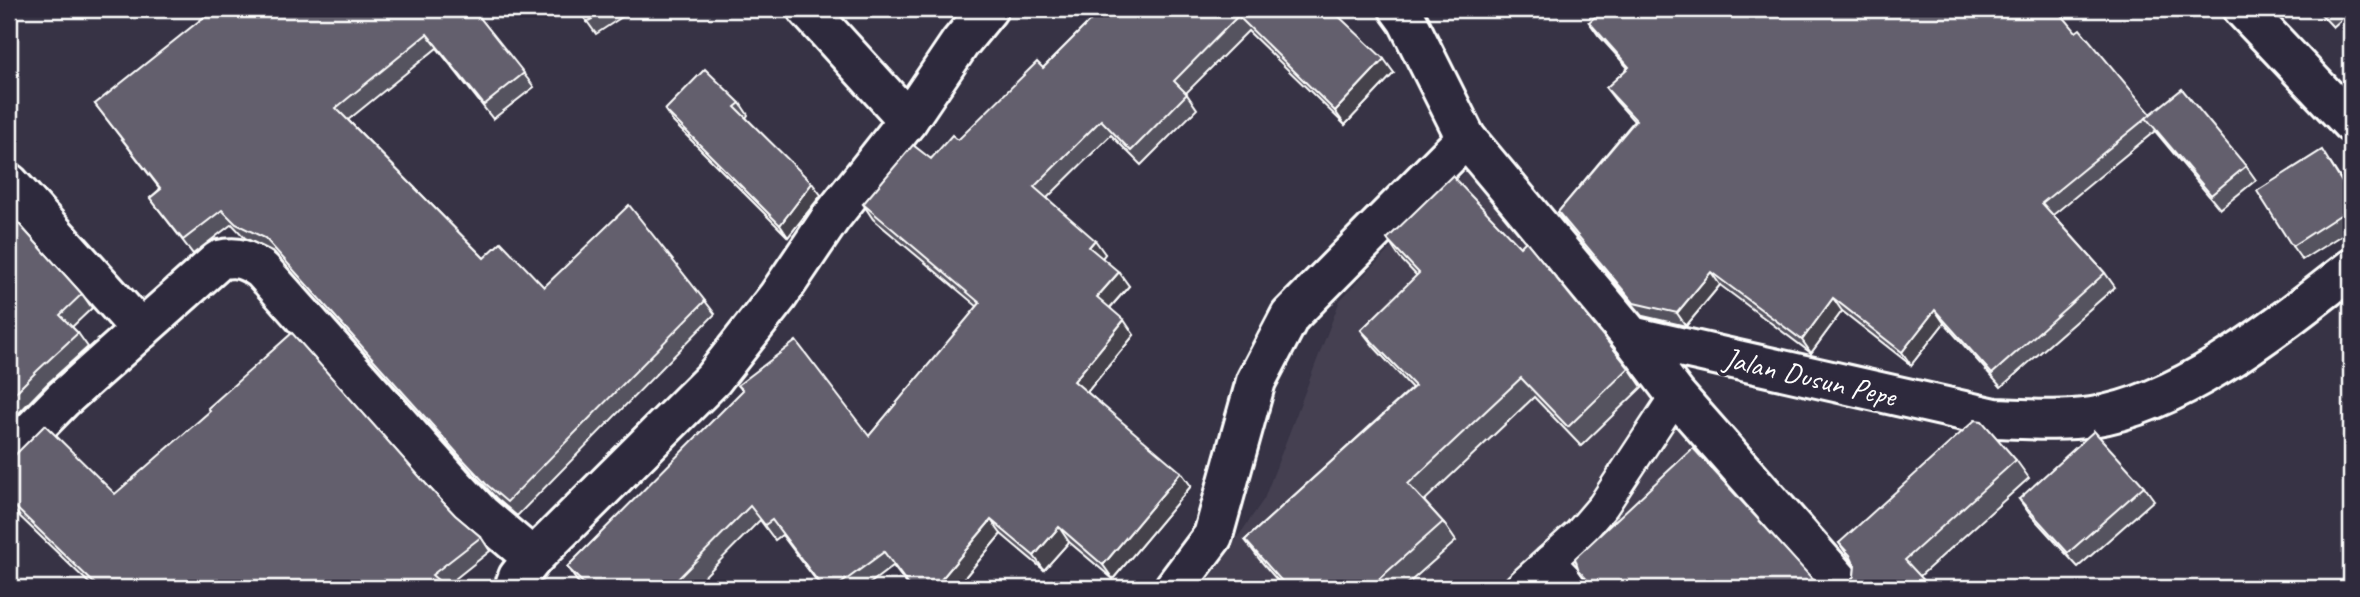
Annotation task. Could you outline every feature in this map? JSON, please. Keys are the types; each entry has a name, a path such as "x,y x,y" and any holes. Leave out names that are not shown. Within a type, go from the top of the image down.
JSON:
{"street":[{"path":"807,9 908,120"},
{"path":"9,454 63,399 219,260 235,257 249,261 262,270 278,287 481,514 523,573 713,379 778,296 830,219 908,120 960,43 988,9"},
{"path":"1399,9 1466,138 1676,395 1846,588"},
{"path":"2243,9 2351,123"},
{"path":"1174,588 1213,536 1256,381 1290,316 1466,138"},
{"path":"9,183 141,330"},
{"name":"Jalan Dusun Pepe","path":"1630,336 1995,418 2046,420 2092,417 2140,405 2232,357 2351,270"}],"lane":[{"path":"1518,588 1580,534 1603,506 1676,395"},
{"path":"1549,561 1576,588"}],"shaded area":[{"path":"1484,153 1712,407 1862,588 1203,588 1264,499 1340,300"}],"building":[{"path":"214,9 473,9 524,73 484,105 427,34 336,108 484,258 501,242 544,287 629,205 705,301 507,502 458,454 265,238 236,224 222,210 183,240 150,198 161,189 95,104"},
{"path":"578,9 608,9 587,22"},
{"path":"1102,9 1331,9 1384,59 1335,111 1238,16 1174,81 1187,94 1131,151 1101,120 1034,187 1095,240 1089,247 1119,272 1097,297 1124,320 1074,381 1181,472 1103,565 1059,527 1034,556 991,520 934,588 911,588 884,552 835,588 823,588 772,520 765,525 750,506 669,588 588,588 567,567 743,390 738,385 796,341 869,436 980,303 863,204 913,145 931,159 952,135 958,140 1037,62 1043,68"},
{"path":"1604,9 2057,9 2076,32 2080,29 2151,114 2042,203 2105,273 1992,374 1935,310 1902,352 1833,298 1802,340 1711,272 1677,313 1634,303 1558,212 1636,120 1606,88 1629,67 1589,22"},
{"path":"2319,9 2332,9 2325,15"},
{"path":"705,69 740,103 735,107 812,183 780,225 665,110"},
{"path":"2182,89 2246,166 2211,195 2146,118"},
{"path":"2322,150 2351,197 2351,208 2292,246 2257,191"},
{"path":"1452,176 1520,247 1526,241 1629,368 1568,427 1521,378 1408,484 1443,522 1369,588 1288,588 1245,540 1415,386 1361,330 1419,273 1387,239"},
{"path":"9,213 82,294 60,315 78,333 9,399"},
{"path":"292,333 426,484 455,515 481,537 432,575 447,588 99,588 9,501 9,459 45,425 115,494 210,411 208,408"},
{"path":"1975,420 1982,421 2016,460 1905,560 1931,588 1843,588 1848,586 1854,576 1855,566 1850,555 1839,543"},
{"path":"2094,431 2144,486 2068,553 2019,499"},
{"path":"1693,448 1823,588 1595,588 1579,571 1575,558"}]}
